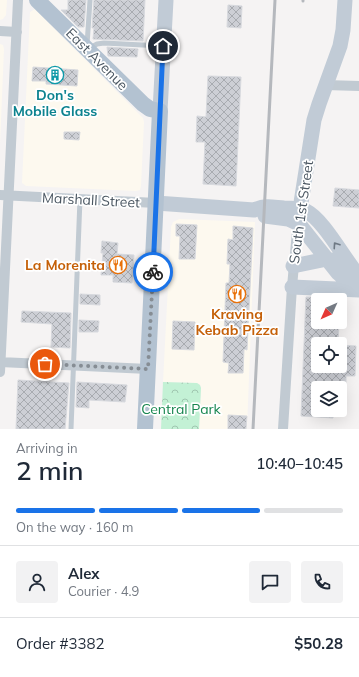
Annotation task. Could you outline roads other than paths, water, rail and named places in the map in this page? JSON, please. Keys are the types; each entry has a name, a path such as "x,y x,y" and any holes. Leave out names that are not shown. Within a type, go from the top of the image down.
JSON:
{"main road":[{"name":"East Avenue","path":"38,0 143,104 150,109 160,111"},
{"path":"145,429 160,111"}],"street":[{"path":"0,372 4,195 17,32 18,0"},
{"path":"160,111 166,0"},
{"name":"South 1st Street","path":"283,429 293,266 299,216 314,120 342,39 345,0"},
{"path":"0,31 17,32"},
{"path":"325,85 359,86"},
{"name":"Marshall Street","path":"4,195 254,210 265,206 299,216"},
{"path":"359,276 317,221 308,212 299,216 306,231 342,278 359,290"},
{"path":"293,266 327,259 337,262 349,275 359,281"},
{"path":"292,287 359,290"},
{"path":"0,362 148,369"}],"lane":[{"path":"87,50 90,0"},
{"path":"87,50 94,45 104,43 163,46"},
{"path":"71,429 80,199"}],"railway":[{"path":"253,429 275,0"}],"place":[{"name":"Don's Mobile Glass","path":"55,75"},
{"name":"La Morenita","path":"118,265"},
{"name":"Kraving Kebab Pizza","path":"237,294"}],"park label":[{"name":"Central Park","path":"181,409"}]}
